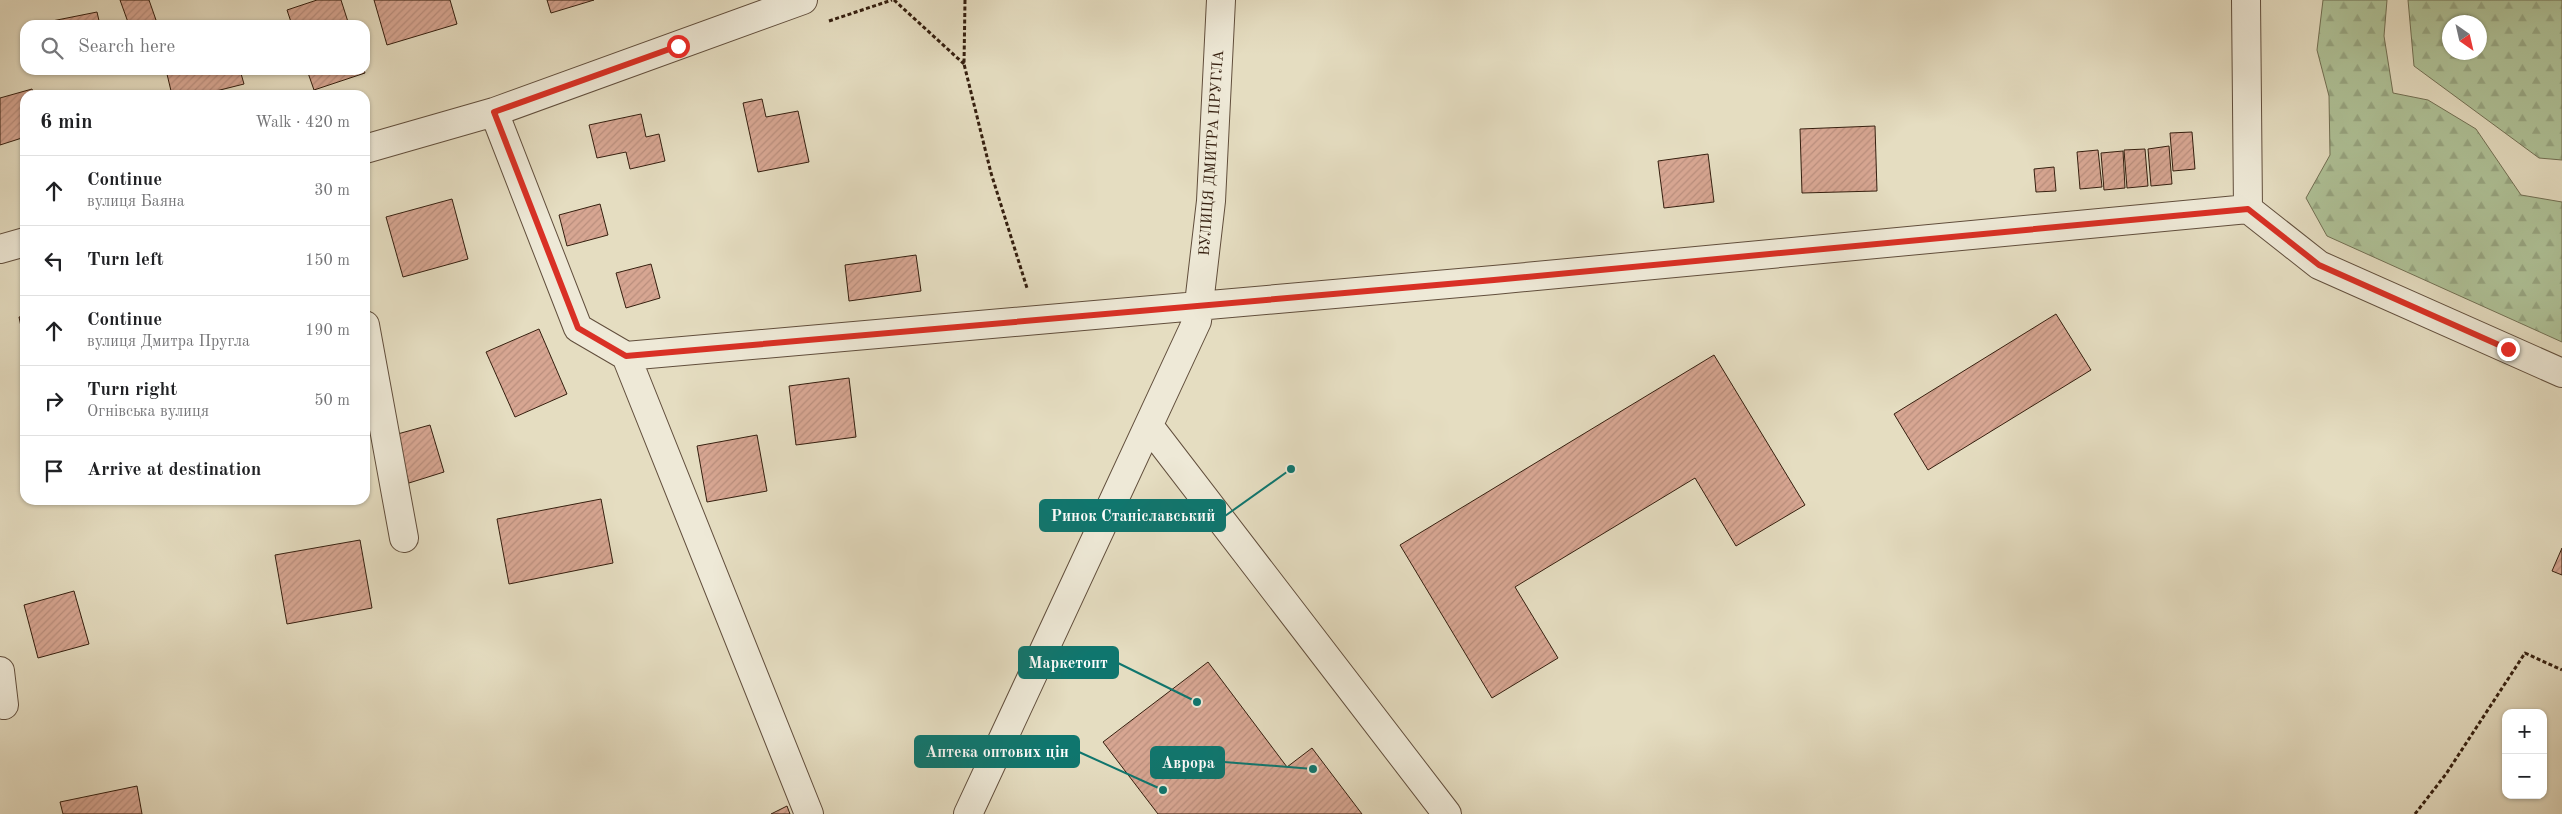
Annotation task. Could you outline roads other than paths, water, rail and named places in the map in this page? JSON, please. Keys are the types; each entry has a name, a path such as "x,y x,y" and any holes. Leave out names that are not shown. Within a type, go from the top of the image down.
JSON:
{"street":[{"path":"370,147 494,112 803,0"},
{"name":"ВУЛИЦЯ ДМИТРА ПРУГЛА","path":"968,814 1197,321 1211,200 1221,0"},
{"path":"2246,0 2248,209"},
{"path":"494,112 578,328 626,356 1036,319 1504,280 2248,209 2319,265 2562,373"},
{"path":"0,248 20,243"},
{"path":"370,352 404,538"},
{"path":"626,356 809,814"},
{"path":"1149,426 1447,814"},
{"path":"0,671 4,705"}],"place":[{"name":"Ринок Станіславський","path":"1291,469"},
{"name":"Маркетопт","path":"1197,702"},
{"name":"Аврора","path":"1313,769"},
{"name":"Аптека оптових цін","path":"1163,790"}]}
